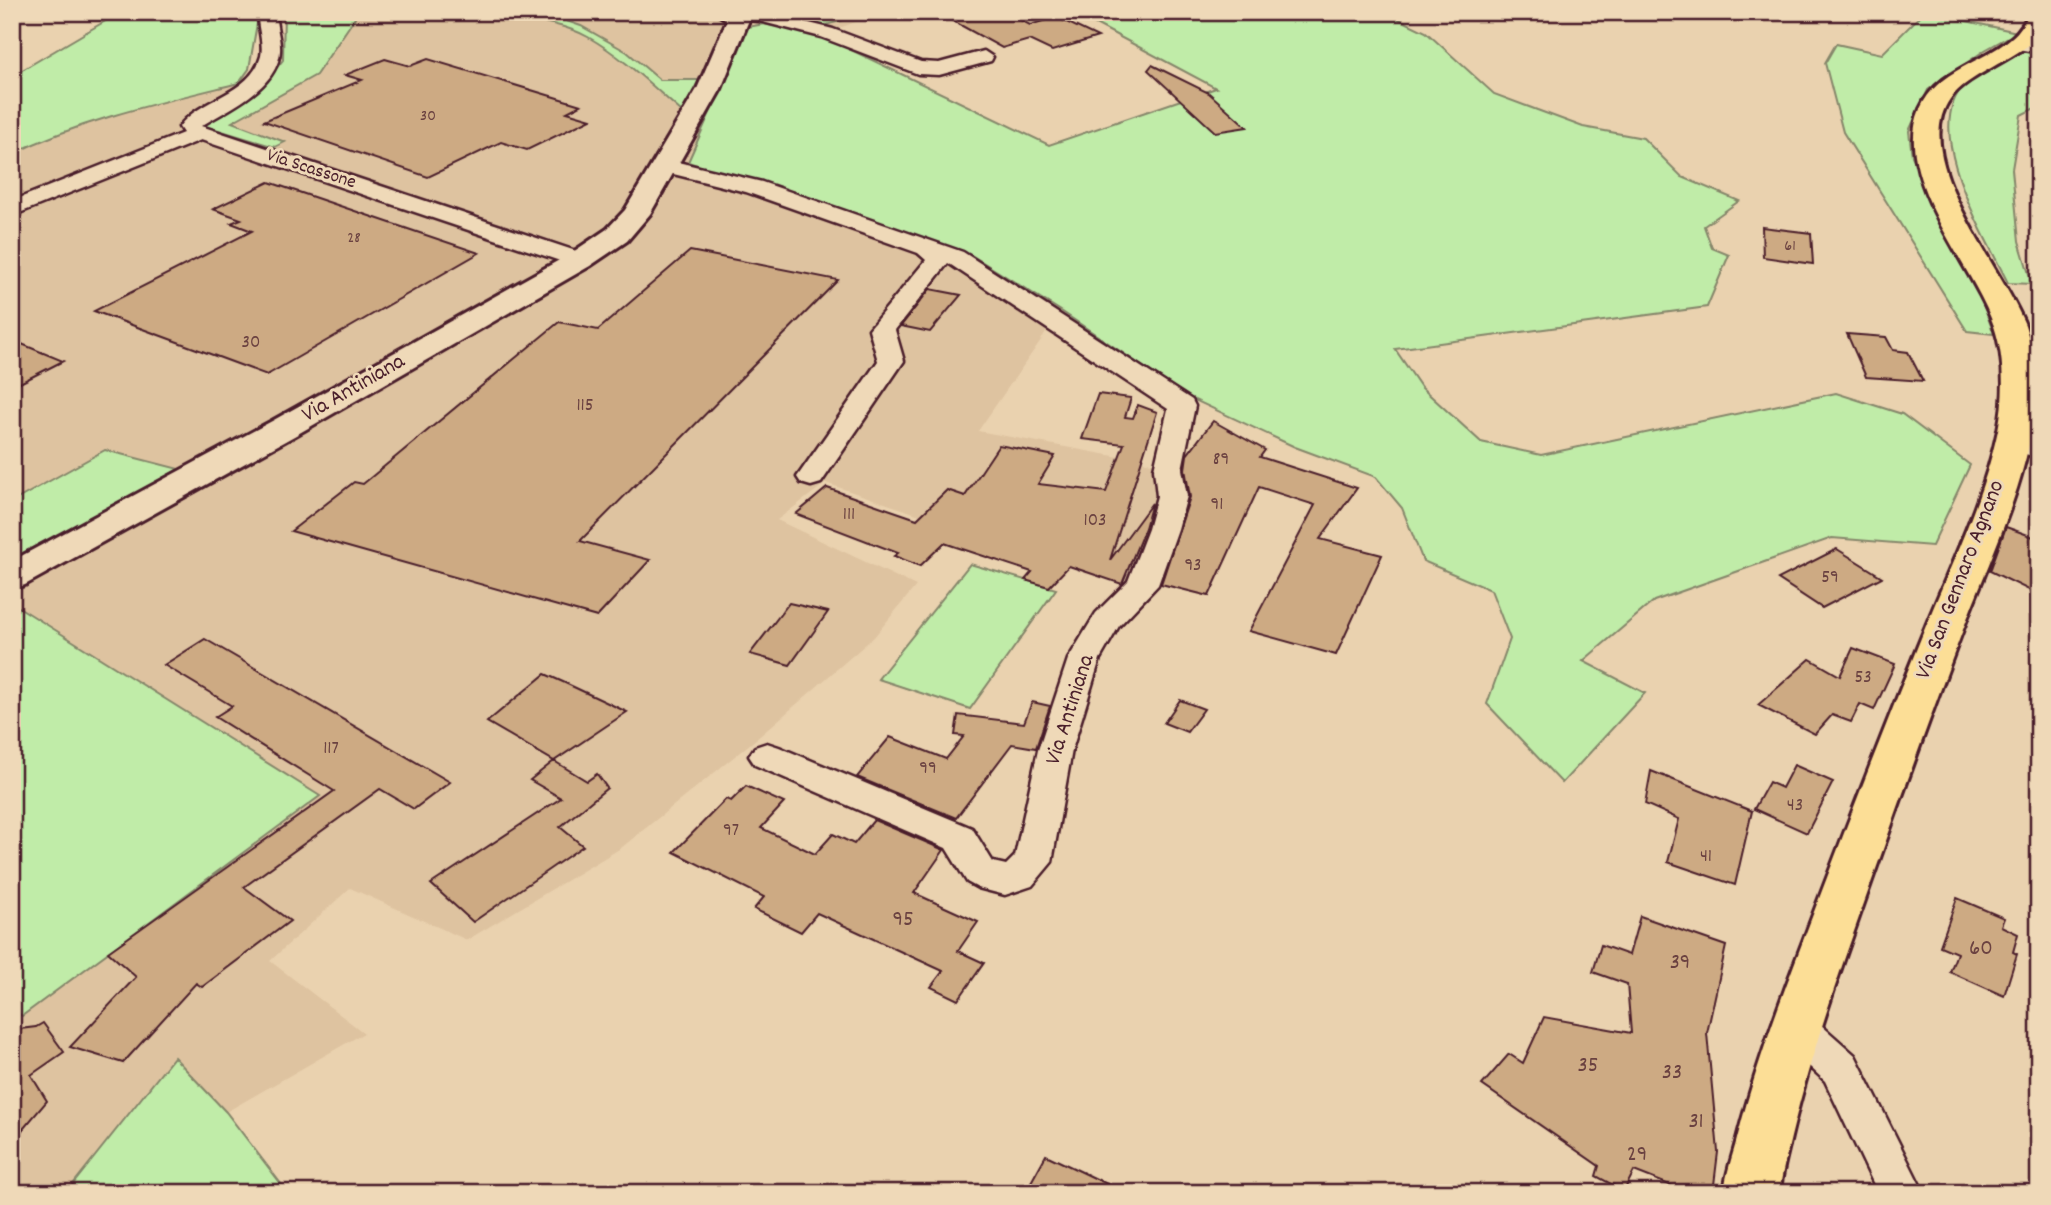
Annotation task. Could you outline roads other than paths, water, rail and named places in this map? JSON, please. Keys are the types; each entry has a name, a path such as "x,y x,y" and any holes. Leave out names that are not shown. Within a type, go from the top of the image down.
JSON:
{"main road":[{"name":"Via San Gennaro Agnano","path":"1752,1193 1773,1095 1854,860 1992,504 2025,446 2021,381 2010,326 1936,185 1926,145 1931,111 1949,84 2033,35"}],"street":[{"path":"200,133 189,127 192,123 241,91 266,66 270,55 267,12"},
{"path":"729,13 759,16 827,33 918,68 939,69 984,57"},
{"name":"Via Antiniana","path":"12,577 284,428 580,260 617,235 665,165 709,89 738,20 729,13"},
{"path":"12,209 200,133"},
{"name":"Via Scassone","path":"200,133 580,260"},
{"name":"Via Antiniana","path":"665,165 754,187 955,257 1182,406 1168,469 1172,496 1163,529 1142,585 1107,620 1084,659 1055,750 1033,862 1019,876 1005,880 991,878 980,872 959,838 766,756"},
{"path":"811,477 891,361 882,329 936,266 936,254 926,248"},
{"path":"1796,1028 1840,1068 1901,1193"}]}
